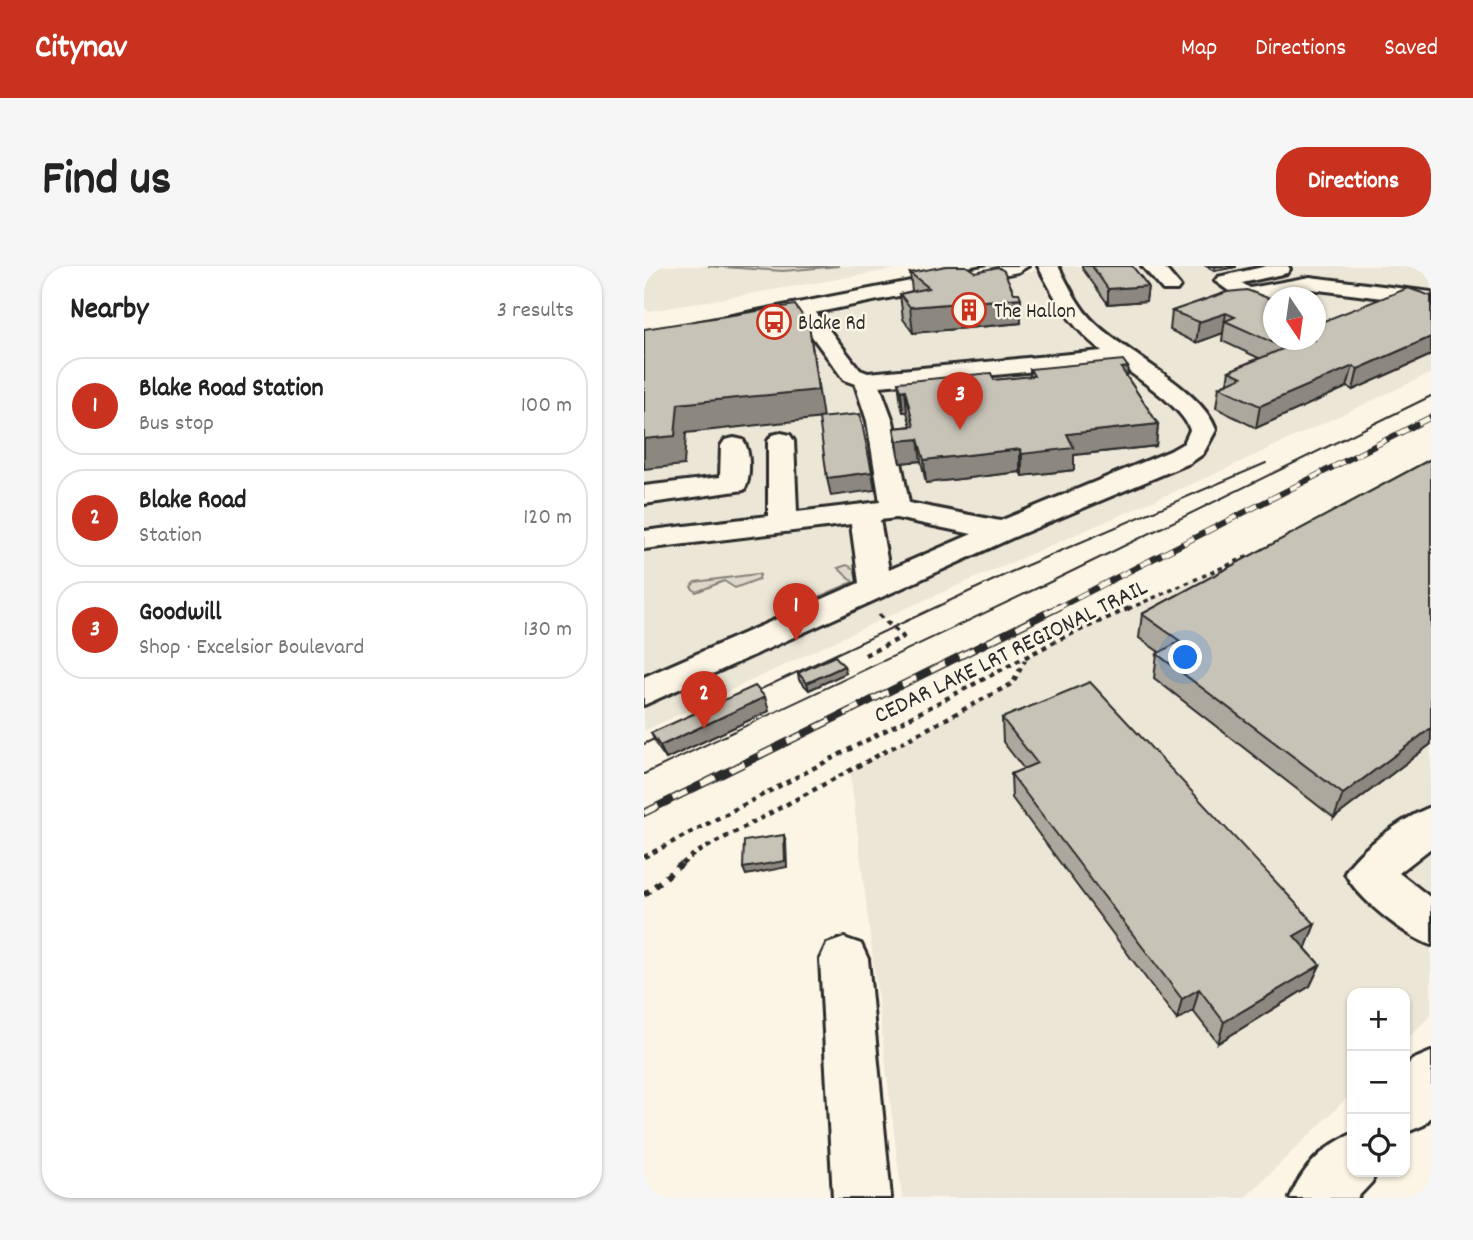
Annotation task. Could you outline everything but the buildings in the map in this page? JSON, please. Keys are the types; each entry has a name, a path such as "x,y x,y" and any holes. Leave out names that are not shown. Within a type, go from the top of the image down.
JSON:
{"main road":[{"path":"644,321 947,266"},
{"path":"644,340 1018,266"},
{"path":"1049,268 1075,266"},
{"path":"1152,266 1170,286"},
{"path":"1263,295 1247,295 1225,281 1277,267 1302,287"},
{"path":"644,692 872,603 1003,531 1180,457 1194,447 1203,430 1200,420 1179,399 1088,329 1071,308 1049,268"},
{"path":"1326,297 1431,298"},
{"path":"803,309 852,375 866,380 1123,356"},
{"path":"866,380 880,421 897,509"},
{"path":"781,441 783,523"},
{"path":"644,495 734,484 734,446"},
{"path":"644,540 897,509 1003,531"},
{"path":"864,513 872,603"},
{"path":"1431,824 1367,873 1431,925"},
{"path":"844,959 862,1198"},
{"path":"1410,1101 1431,1079"},
{"path":"1319,1198 1347,1167"}],"path":[{"name":"CEDAR LAKE LRT REGIONAL TRAIL","path":"644,857 1096,622 1258,552"},
{"path":"865,655 903,637 877,613 872,603"},
{"path":"644,895 694,854 1013,683 1026,659"}],"shaded area":[{"path":"644,266 914,266 649,311 644,308"},
{"path":"708,266 839,266 783,271"},
{"path":"1055,266 1431,266 1431,373 1208,477 895,613 644,731 644,347 824,315"},
{"path":"1431,460 1431,1015 1410,1036 1410,988 1347,988 1347,1098 1245,1198 902,1198 850,771 1013,683 1026,659 1062,638 1268,547"},
{"path":"847,565 856,570 859,583 801,611 786,611 853,582 838,568"},
{"path":"760,575 759,579 735,588 724,581 696,592 691,587 695,582"}],"tram line":[{"path":"644,774 1046,584 1431,396"},
{"path":"742,698 1011,572 1266,463"},
{"path":"644,744 673,730"}],"railway":[{"path":"1056,608 1431,417"},
{"path":"644,813 1056,608"}],"place":[{"name":"The Hallon","path":"969,310"},
{"name":"Blake Rd","path":"774,322"},
{"name":"Goodwill","path":"960,430"},
{"name":"Blake Road Station","path":"796,641"},
{"name":"Blake Road","path":"704,729"}]}
